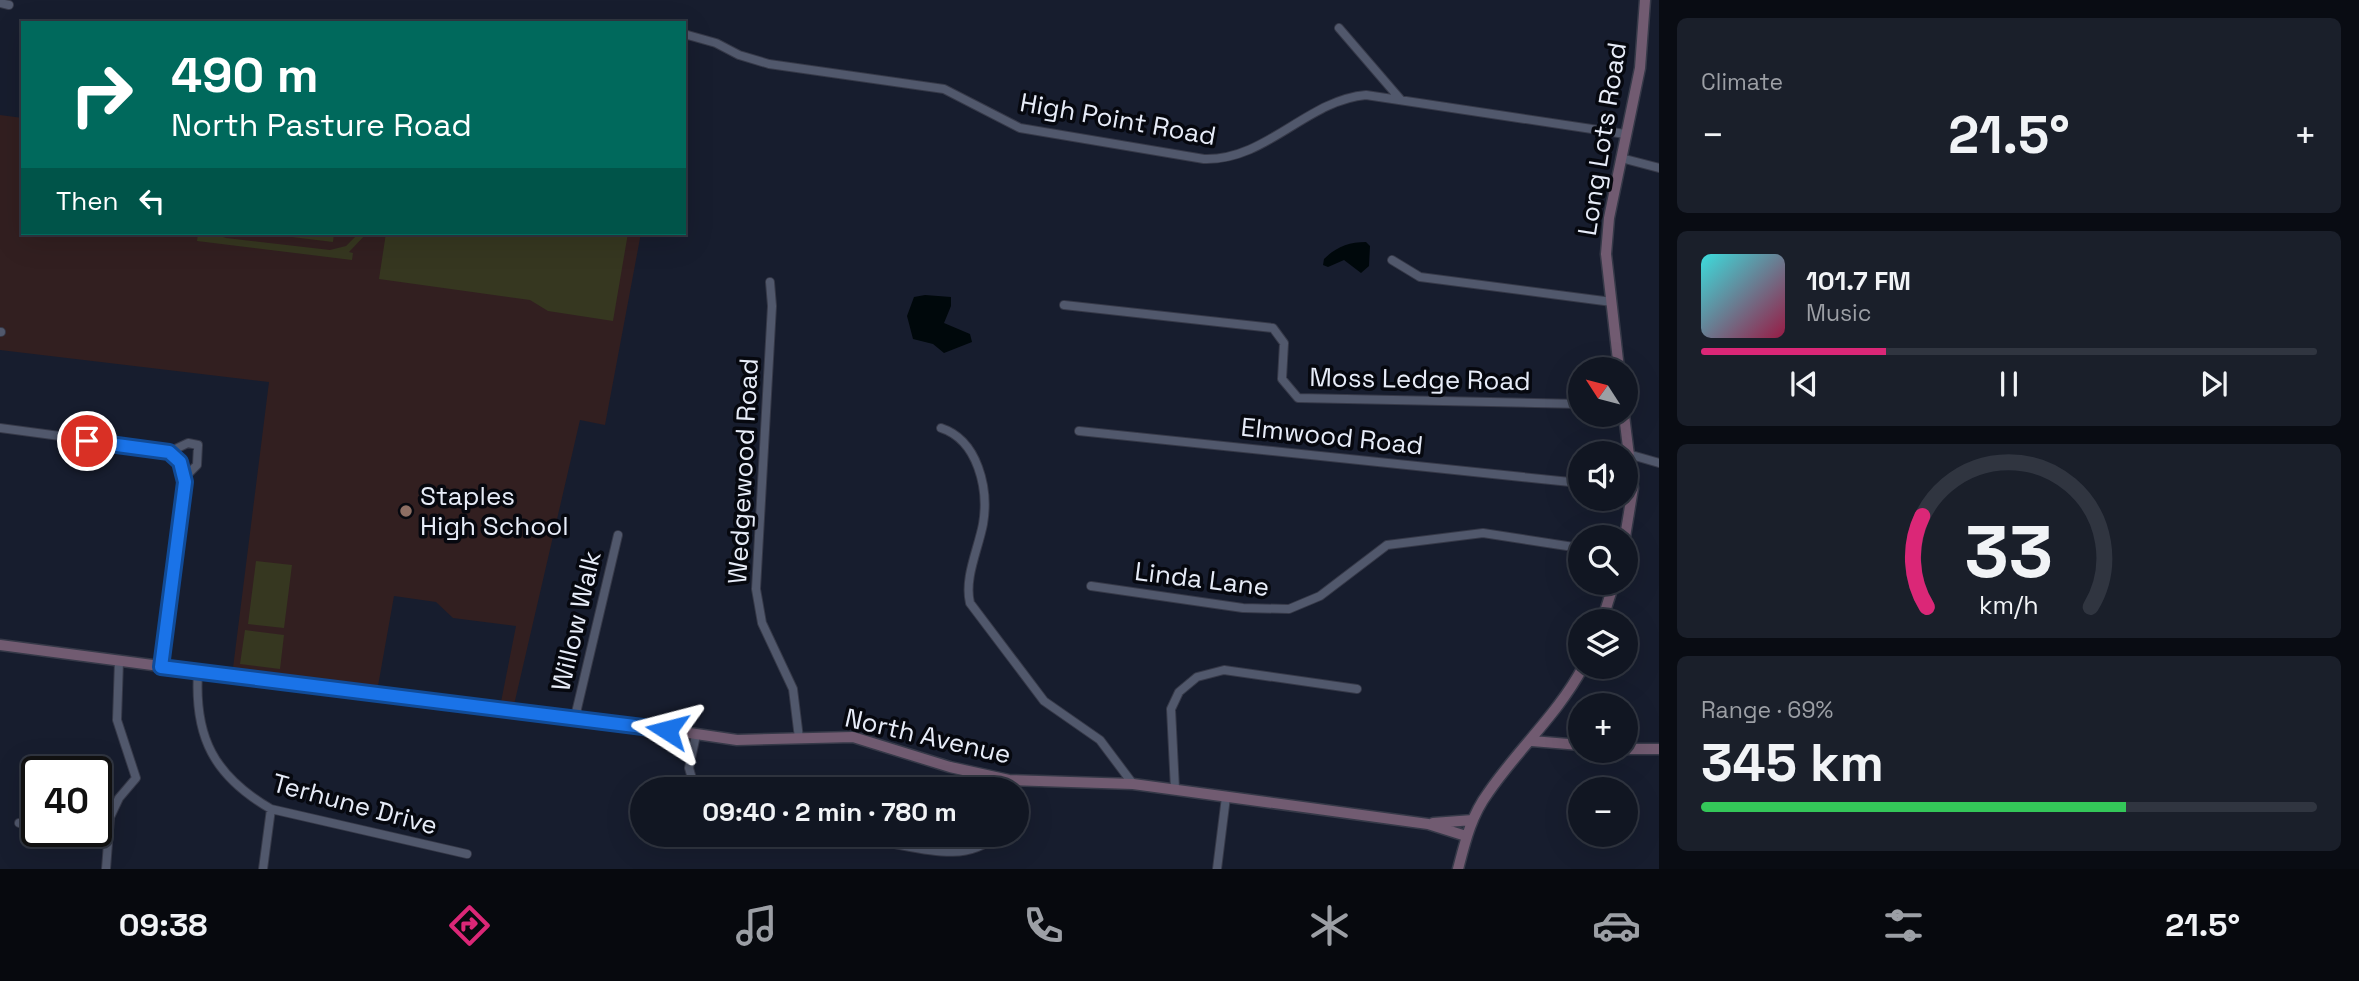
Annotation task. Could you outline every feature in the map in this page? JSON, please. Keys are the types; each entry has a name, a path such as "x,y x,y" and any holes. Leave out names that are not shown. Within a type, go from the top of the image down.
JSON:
{"street":[{"name":"Long Lots Road","path":"1618,357 1607,242 1612,195 1640,68 1645,0"},
{"path":"1339,28 1401,100"},
{"name":"High Point Road","path":"686,35 769,64 944,89 1020,128 1204,159 1224,160 1248,151 1340,99 1366,95 1625,134"},
{"path":"1621,158 1659,168"},
{"path":"1392,260 1420,277 1612,302"},
{"name":"Wedgewood Road","path":"770,282 772,306 756,589 762,623 782,660 793,689 799,738"},
{"name":"Moss Ledge Road","path":"1064,305 1273,328 1284,343 1282,379 1297,398 1568,404"},
{"path":"0,428 169,452 188,443 198,446 197,465 185,477"},
{"path":"941,428 957,436 970,451 978,465 983,490 984,520 968,587 970,603 1044,701 1100,740 1133,784"},
{"name":"Elmwood Road","path":"1079,431 1568,482"},
{"path":"161,667 185,477 180,462 169,452"},
{"path":"1638,457 1659,463"},
{"name":"Linda Lane","path":"1091,586 1243,608 1289,609 1320,596 1387,545 1483,533 1568,546"},
{"name":"Willow Walk","path":"575,717 618,535"},
{"name":"North Avenue","path":"0,645 198,672 575,717 696,735 758,741 853,737 983,777"},
{"path":"112,811 136,778 117,720 119,661"},
{"path":"1175,789 1171,709 1179,692 1197,677 1224,670 1357,689"},
{"name":"Terhune Drive","path":"198,672 197,705 200,729 214,758 241,789 271,808 467,854"},
{"path":"1458,869 1466,836 1488,792 1543,727 1576,679"},
{"path":"1543,727 1566,743"},
{"path":"692,777 689,768 696,735"},
{"path":"1532,741 1566,743"},
{"path":"1638,749 1659,749"},
{"name":"North Avenue","path":"1029,785 1133,784 1428,824 1466,836"},
{"path":"1217,869 1226,797"},
{"path":"263,869 271,808"},
{"name":"North Avenue","path":"1428,824 1473,820"},
{"path":"106,869 107,847"},
{"path":"920,847 962,853 983,847"}],"shaded area":[{"name":"Staples High School","path":"0,115 21,118 21,235 641,235 605,425 580,420 514,705 501,702 516,626 453,618 436,602 394,596 378,686 233,668 269,382 0,350"},
{"path":"1366,242 1370,246 1369,266 1361,273 1344,260 1328,267 1323,265 1324,259 1338,248"},
{"path":"914,297 951,297 951,306 944,323 970,334 972,342 944,353 933,344 913,339 907,316"}],"green space":[{"path":"198,235 218,235 330,250 346,246 357,235 365,235 349,252 353,253 352,260 197,241"},
{"path":"275,235 334,235 333,242"},
{"path":"386,235 628,235 613,321 548,311 530,300 379,279"},
{"path":"256,561 292,565 284,628 248,624"},
{"path":"245,630 284,635 280,669 240,664"}],"place":[{"name":"Staples High School","path":"406,511"}],"route":[{"path":"87,441 169,452 176,456 184,470 185,482 161,667 667,730"}]}
